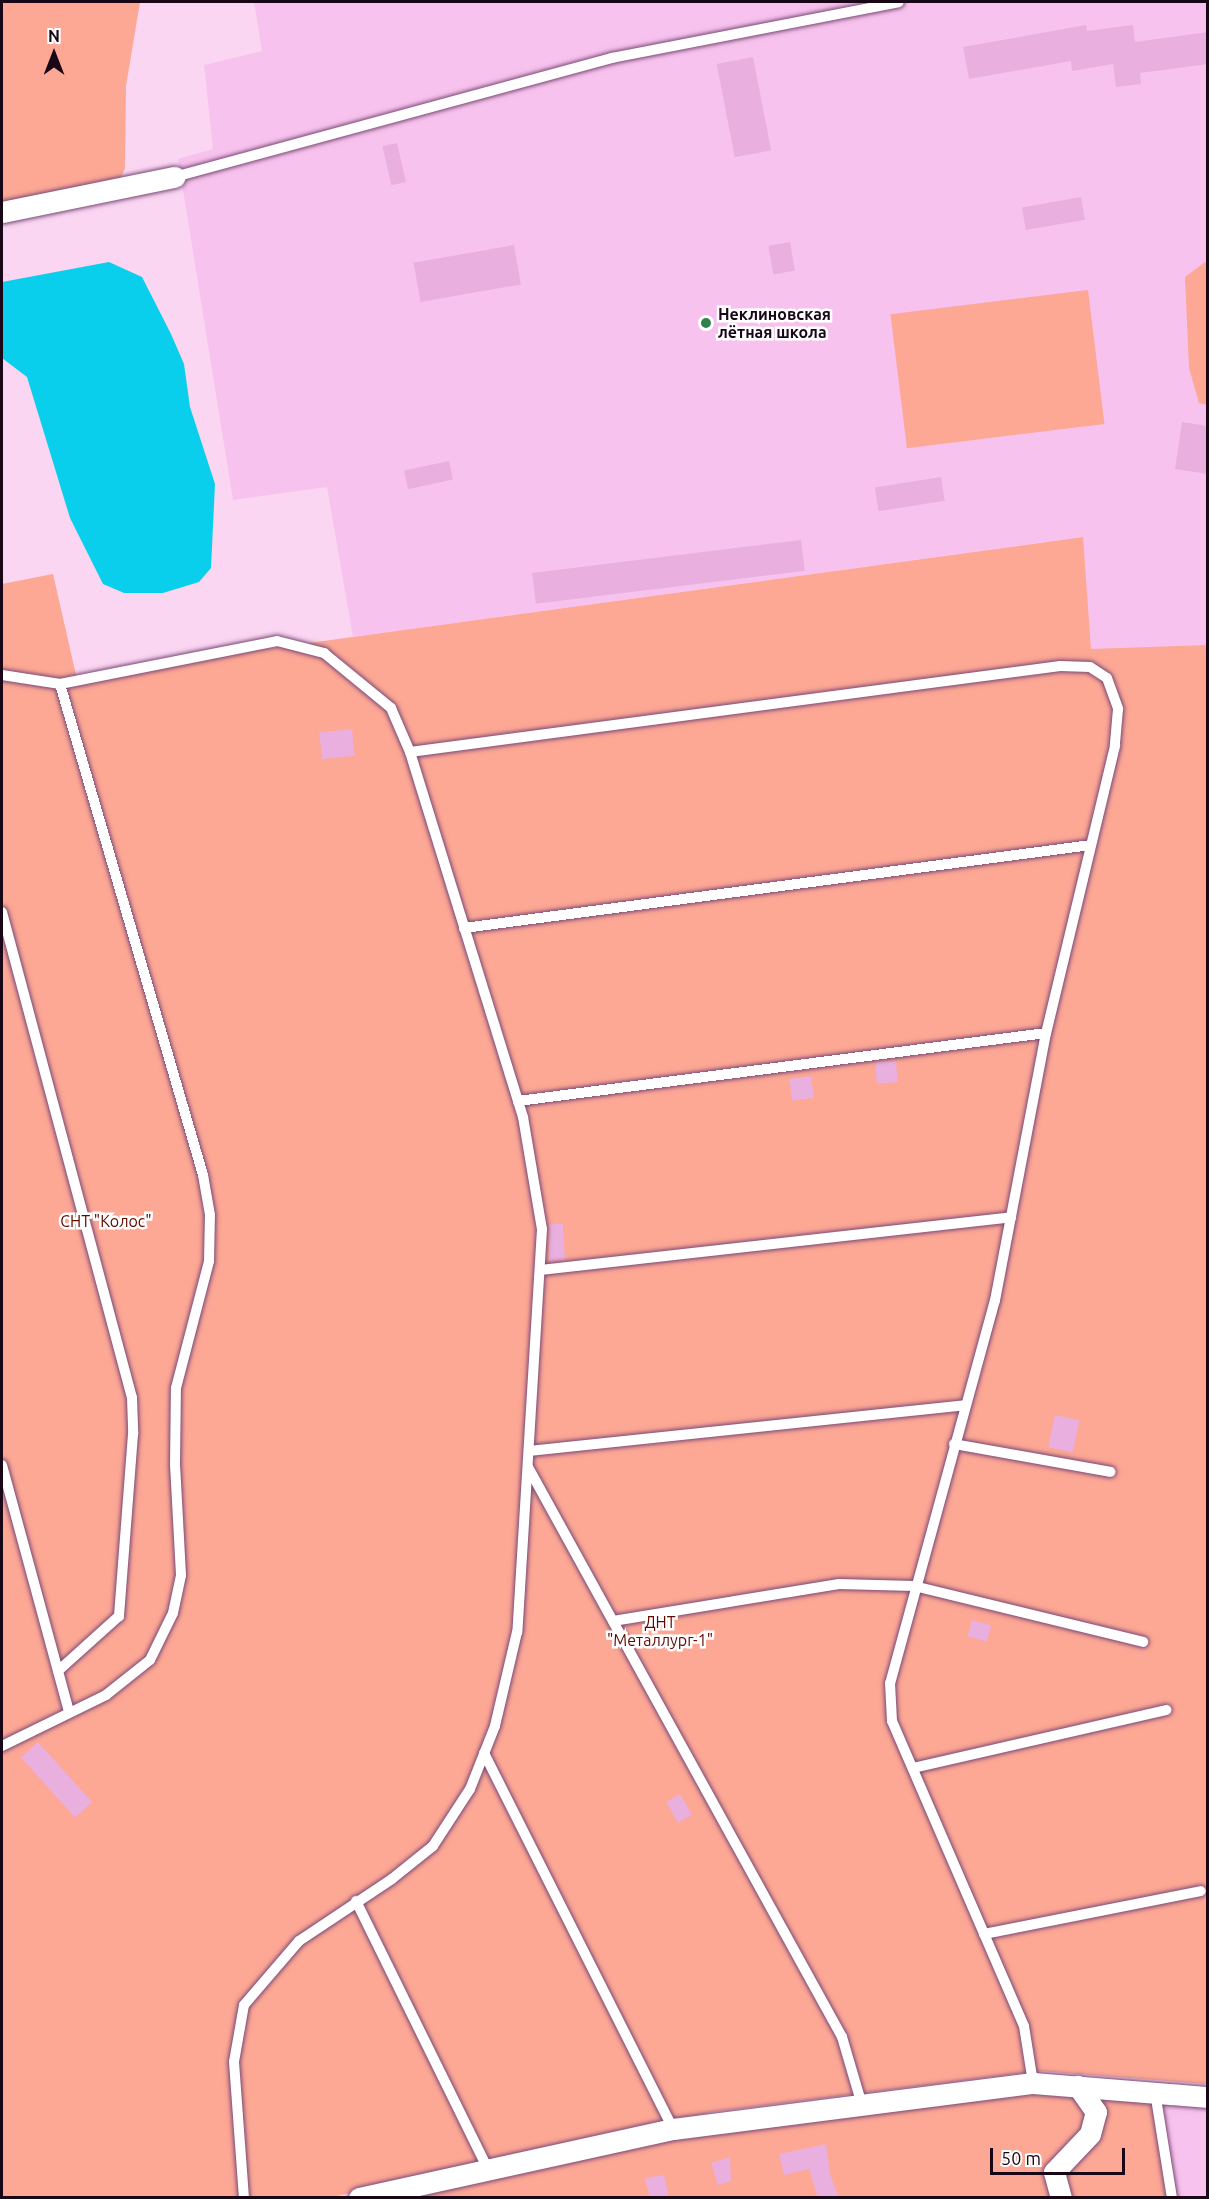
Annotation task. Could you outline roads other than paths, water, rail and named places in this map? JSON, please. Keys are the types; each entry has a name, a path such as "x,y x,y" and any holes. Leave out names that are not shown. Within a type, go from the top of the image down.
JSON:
{"street":[{"path":"2,212 174,177"},
{"path":"358,2198 673,2129 1033,2083 1208,2097"},
{"path":"1061,2198 1054,2172 1090,2134 1096,2112 1078,2086"}],"lane":[{"path":"174,177 612,58 899,2"},
{"path":"2,675 60,684 277,640 324,653 391,708 410,752 518,1101 542,1229 517,1632 495,1726 470,1789 433,1846 392,1879 299,1941 244,2005 234,2062 244,2198"},
{"path":"410,752 1060,666 1090,667 1107,678 1118,710 1115,746 1047,1033 995,1300 914,1587 890,1683 892,1721 1024,2026 1033,2083"},
{"path":"2,1746 69,1711 106,1695 150,1660 173,1613 181,1575 175,1465 176,1388 209,1261 210,1215 202,1175 60,684"},
{"path":"464,928 1091,845"},
{"path":"2,912 132,1398 133,1434 119,1616 57,1671"},
{"path":"518,1101 1047,1033"},
{"path":"541,1270 1011,1217"},
{"path":"529,1451 965,1406"},
{"path":"954,1443 1111,1472"},
{"path":"2,1465 69,1711"},
{"path":"528,1467 842,2037 862,2105"},
{"path":"613,1621 839,1584 914,1587 1143,1642"},
{"path":"913,1768 1166,1710"},
{"path":"484,1753 673,2129"},
{"path":"984,1934 1200,1891"},
{"path":"356,1901 488,2169"},
{"path":"1155,2092 1172,2198"}],"water":[{"path":"109,262 142,277 171,334 184,364 190,407 215,484 211,568 199,582 163,593 124,593 103,584 70,518 27,377 2,358 2,282"}],"place":[{"name":"Неклиновская лётная школа","path":"706,323"}],"park label":[{"name":"СНТ \"Колос\"","path":"106,1221"},
{"name":"ДНТ \"Металлург-1\"","path":"660,1631"}]}
